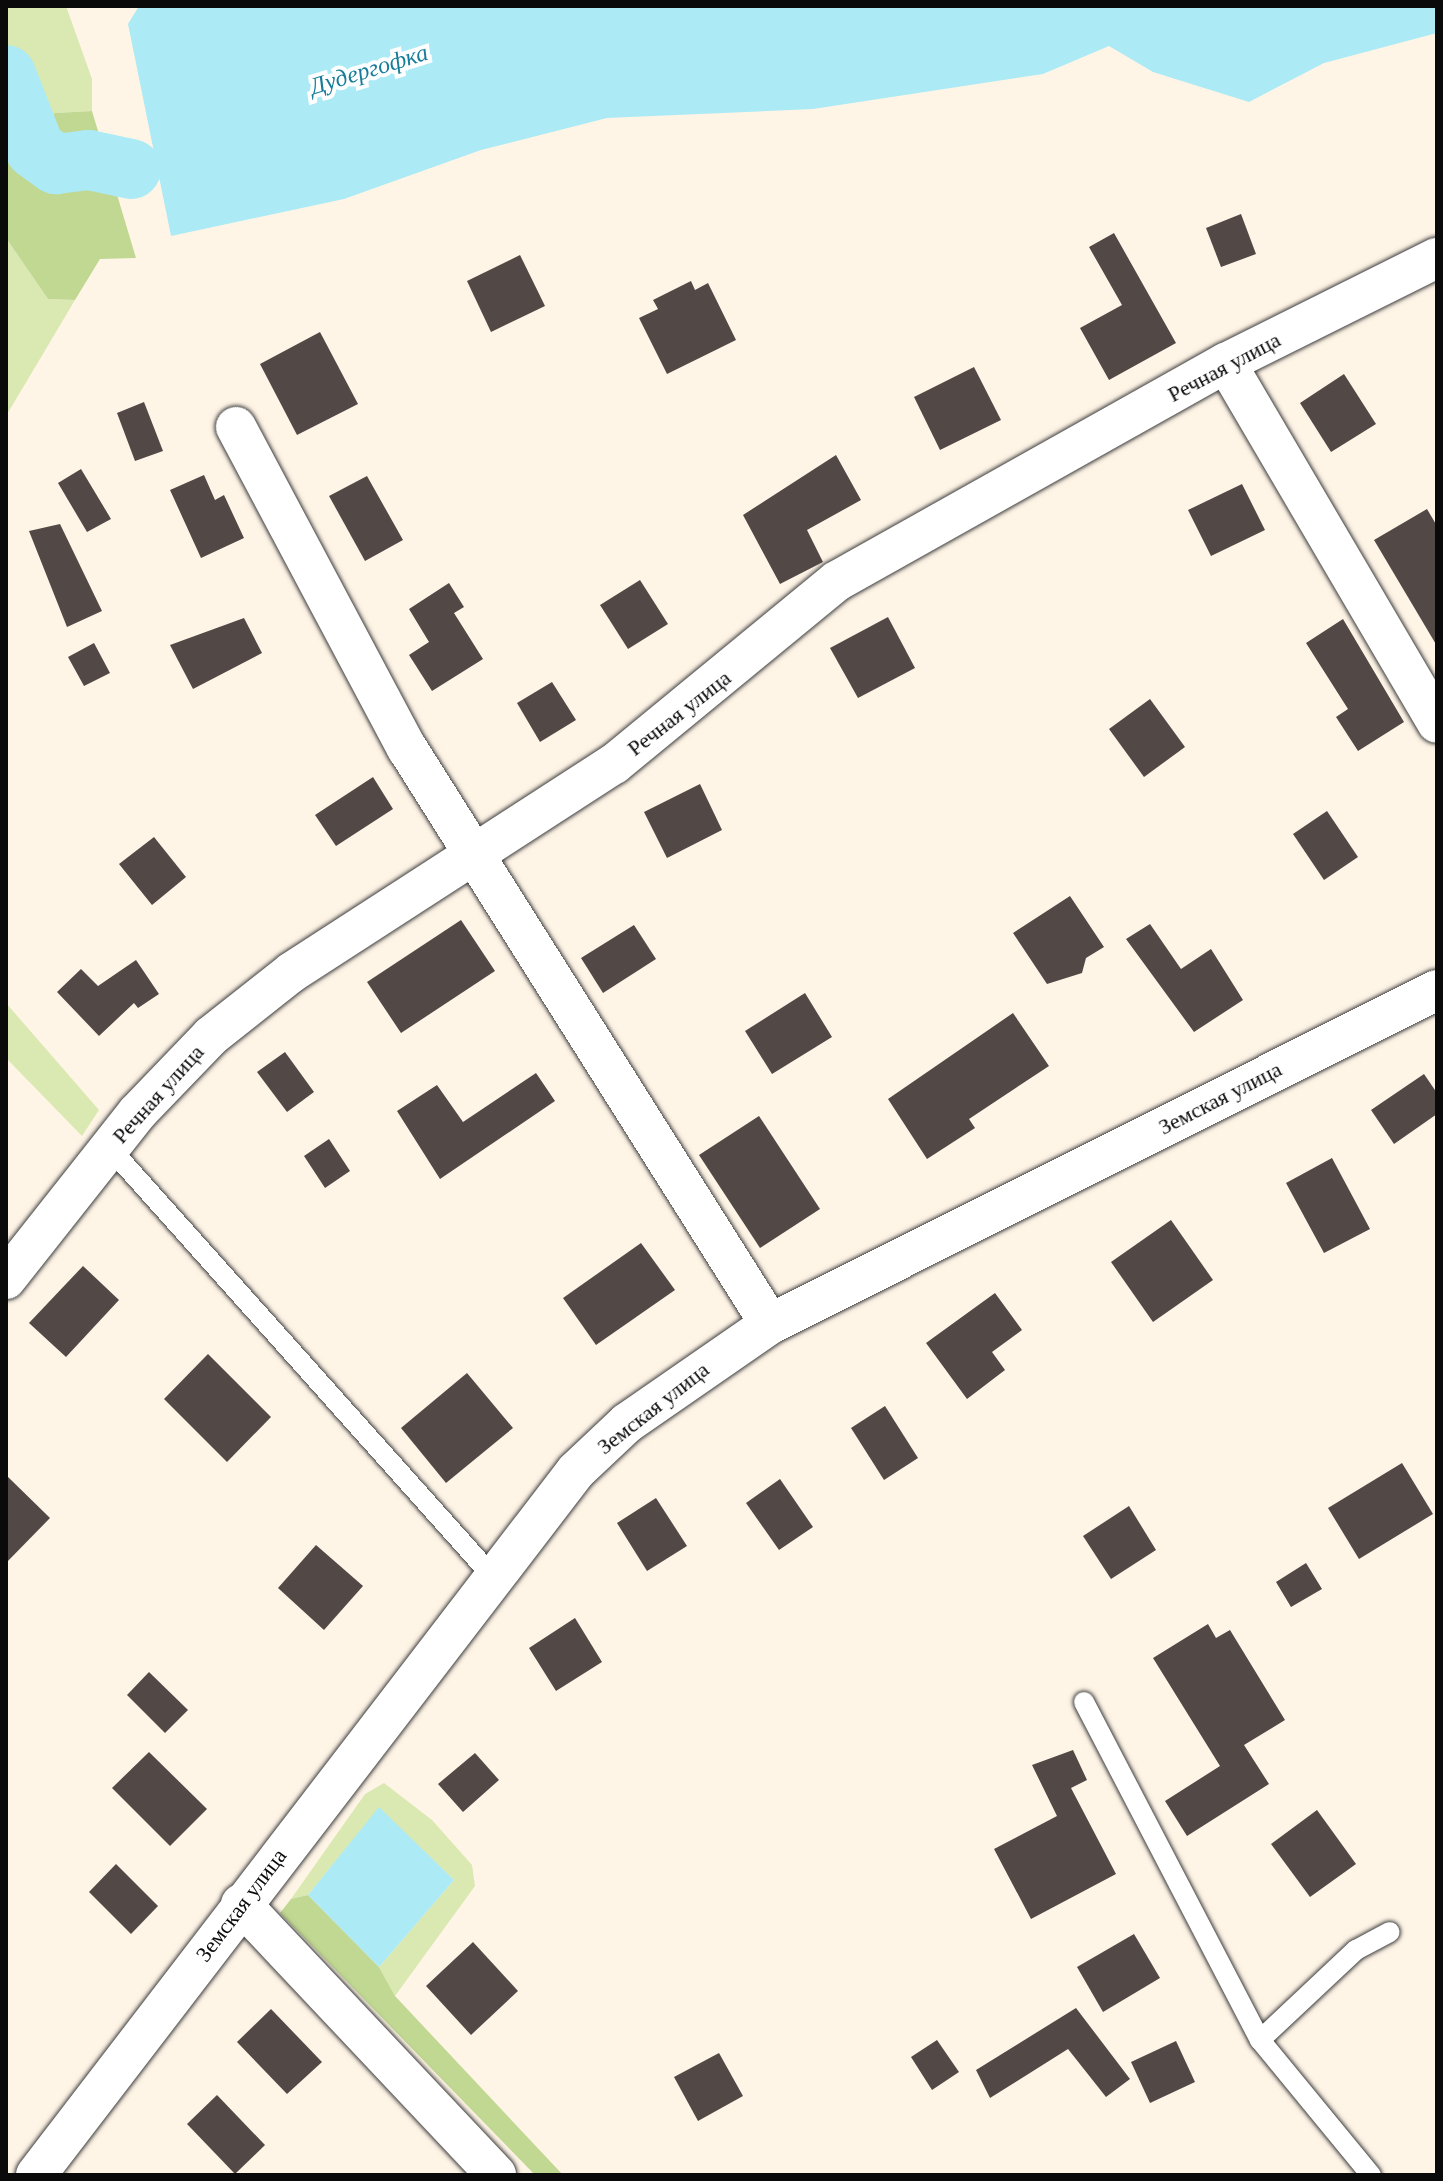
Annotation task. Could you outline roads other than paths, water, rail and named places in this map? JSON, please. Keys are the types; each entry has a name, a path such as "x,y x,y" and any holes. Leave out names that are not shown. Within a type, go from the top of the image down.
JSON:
{"street":[{"name":"Речная улица","path":"6,1279 109,1147 211,1036 292,972 614,764 837,581 1226,363 1437,258"},
{"path":"1226,363 1437,723"},
{"path":"236,427 348,645 473,855 770,1324"},
{"name":"Земская улица","path":"36,2175 576,1471 627,1423 770,1324 1437,990"},
{"path":"241,1904 496,2175"}],"lane":[{"path":"109,1147 493,1577"},
{"path":"1084,1702 1260,2040 1371,2175"},
{"path":"1260,2040 1356,1950 1390,1932"}],"water":[{"path":"139,6 1437,6 1437,33 1324,63 1249,102 1153,72 1109,46 1043,74 813,109 607,118 481,150 344,199 171,236 128,24"},
{"path":"379,1807 454,1880 379,1967 308,1895"}],"waterway":[{"name":"Дудергофка","path":"6,75 35,149 56,164 89,160 131,169"}]}
